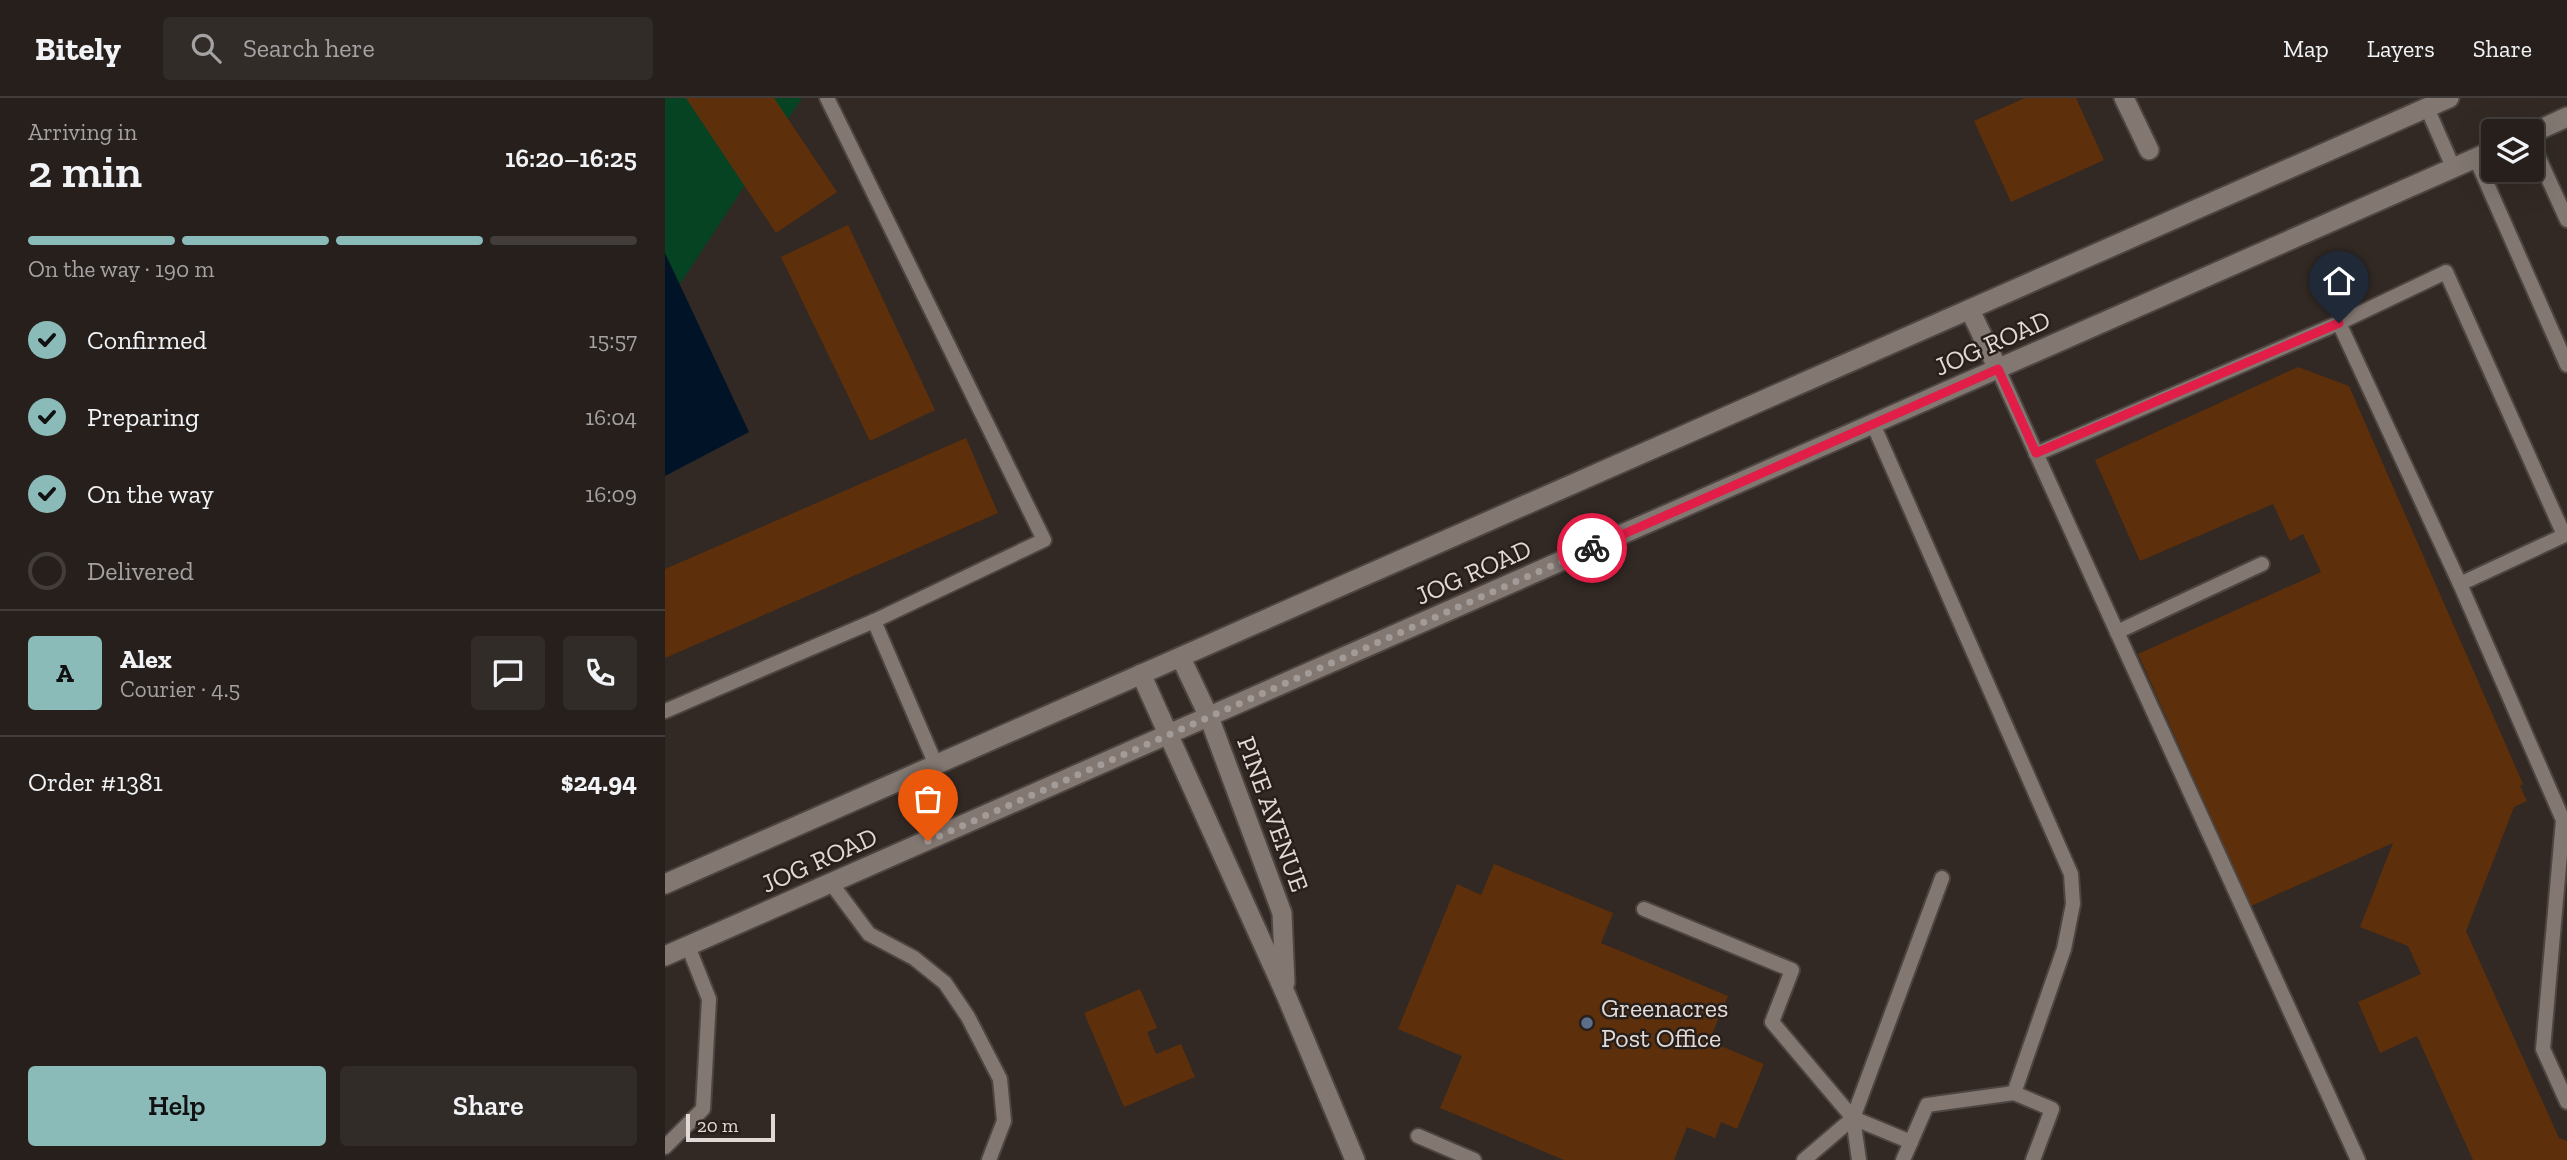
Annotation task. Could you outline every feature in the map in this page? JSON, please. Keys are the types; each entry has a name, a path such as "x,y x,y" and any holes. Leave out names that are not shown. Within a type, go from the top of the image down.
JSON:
{"main road":[{"path":"2124,98 2149,150"},
{"name":"JOG ROAD","path":"665,884 1970,310 2424,103 2449,98"},
{"path":"2544,127 2567,117"},
{"name":"JOG ROAD","path":"665,956 2481,156"},
{"path":"1970,310 1998,369"},
{"name":"PINE AVENUE","path":"1181,657 1209,717 1282,913 1286,995"},
{"name":"PINE AVENUE","path":"1141,674 1286,995 1355,1160"}],"lane":[{"path":"665,711 874,621 1044,540 827,98"},
{"path":"2424,103 2453,167"},
{"path":"2544,170 2567,220"},
{"path":"2496,182 2567,365"},
{"path":"2036,453 2339,323 2446,272 2566,535 2461,584"},
{"path":"2339,323 2461,584 2563,820 2562,891 2543,1049 2567,1102"},
{"path":"1998,369 2358,1160"},
{"path":"1873,424 2071,874 2073,904 2064,949 2014,1093"},
{"path":"2117,632 2262,564"},
{"path":"874,621 936,765"},
{"path":"1859,1160 1853,1118 1942,878"},
{"path":"831,883 869,934 914,958 945,983 968,1017 1000,1079 1004,1121 989,1160"},
{"path":"1644,909 1792,970 1772,1022 1853,1118 1911,1142"},
{"path":"665,1147 703,1109 709,999 688,946"},
{"path":"1903,1160 1927,1105 2014,1093 2052,1109 2033,1160"},
{"path":"1804,1160 1853,1118"},
{"path":"1418,1136 1474,1160"}],"green space":[{"path":"665,98 802,98 665,307"}],"water":[{"path":"665,253 749,432 665,476"}],"building":[{"path":"686,98 774,98 837,192 776,233"},
{"path":"2025,98 2076,98 2104,160 2011,202 1974,121"},
{"path":"848,225 935,410 870,441 781,257"},
{"path":"2298,367 2349,386 2523,784 2520,786 2527,801 2514,807 2466,931 2559,1138 2567,1141 2567,1160 2473,1160 2417,1036 2380,1053 2358,1002 2421,974 2408,946 2360,927 2393,843 2251,906 2138,654 2321,572 2303,534 2290,541 2273,504 2140,561 2095,460"},
{"path":"966,438 998,513 665,658 665,569"},
{"path":"1494,864 1613,913 1601,943 1728,996 1709,1041 1764,1064 1737,1129 1721,1122 1715,1138 1687,1127 1674,1160 1564,1160 1440,1108 1462,1056 1398,1029 1457,884 1481,895"},
{"path":"1140,989 1157,1028 1147,1032 1156,1054 1181,1044 1195,1077 1124,1107 1084,1013"}],"way so far":[{"path":"928,841 1592,548"}],"place":[{"name":"Greenacres Post Office","path":"1587,1023"}],"route":[{"path":"1592,548 1998,369 2036,453 2339,323"}]}
